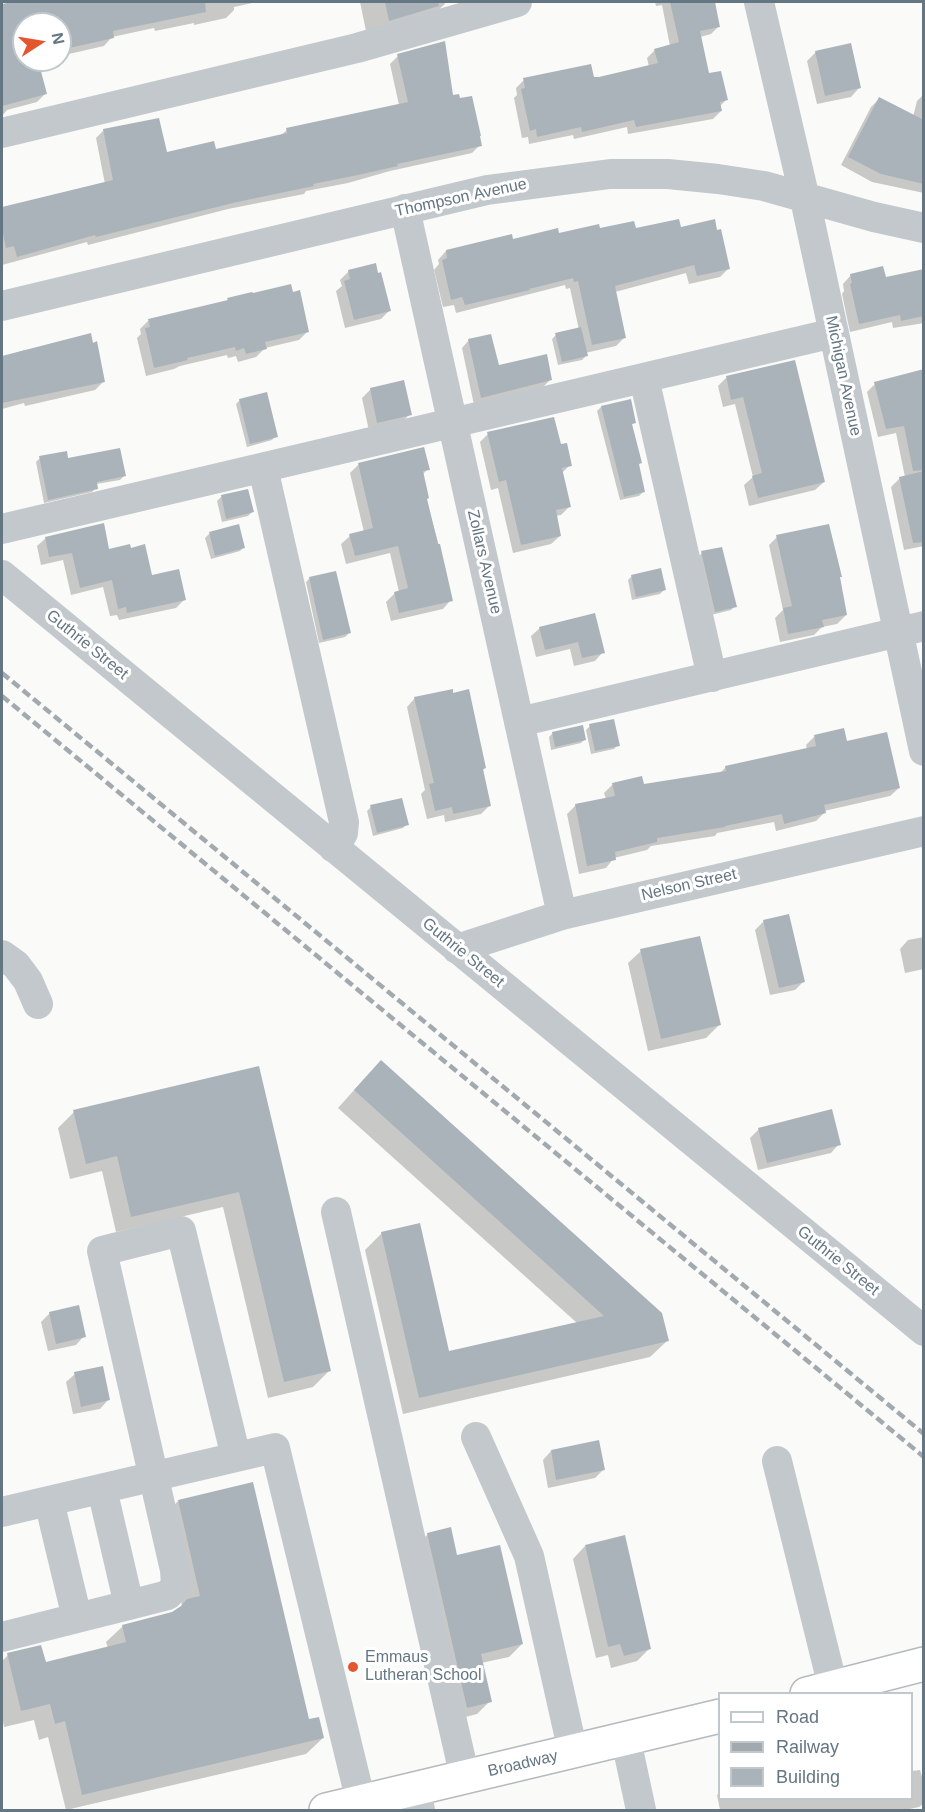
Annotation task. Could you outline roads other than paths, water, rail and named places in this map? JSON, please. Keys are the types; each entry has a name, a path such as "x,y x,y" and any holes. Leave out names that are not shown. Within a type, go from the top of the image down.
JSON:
{"main road":[{"path":"820,1690 924,1664"},
{"name":"Broadway","path":"326,1810 361,1802 417,1800 465,1778 718,1717"}],"street":[{"path":"2,133 357,48 517,2"},
{"name":"Michigan Avenue","path":"759,2 834,333 911,628 924,751"},
{"name":"Thompson Avenue","path":"2,306 487,189 610,174 668,174 764,186 805,199 924,228"},
{"name":"Zollars Avenue","path":"405,209 562,915"},
{"path":"2,529 834,333"},
{"path":"644,378 711,677"},
{"path":"263,468 344,822 343,834 334,848"},
{"name":"Guthrie Street","path":"2,575 924,1331"},
{"path":"519,722 911,628"},
{"name":"Nelson Street","path":"457,949 562,915 924,831"},
{"path":"2,955 16,965 28,981 38,1004"},
{"path":"336,1212 465,1778"},
{"path":"2,1637 168,1595 176,1586 175,1570 102,1251 181,1231 236,1457"},
{"path":"476,1437 529,1556 573,1752"},
{"path":"2,1512 275,1448 361,1802"},
{"path":"777,1461 820,1690"},
{"path":"102,1489 129,1605"},
{"path":"49,1501 77,1618"},
{"path":"626,1740 641,1810"}],"railway":[{"path":"2,673 924,1434"},
{"path":"2,696 924,1457"}],"place":[{"name":"Emmaus Lutheran School","path":"353,1667"}]}
